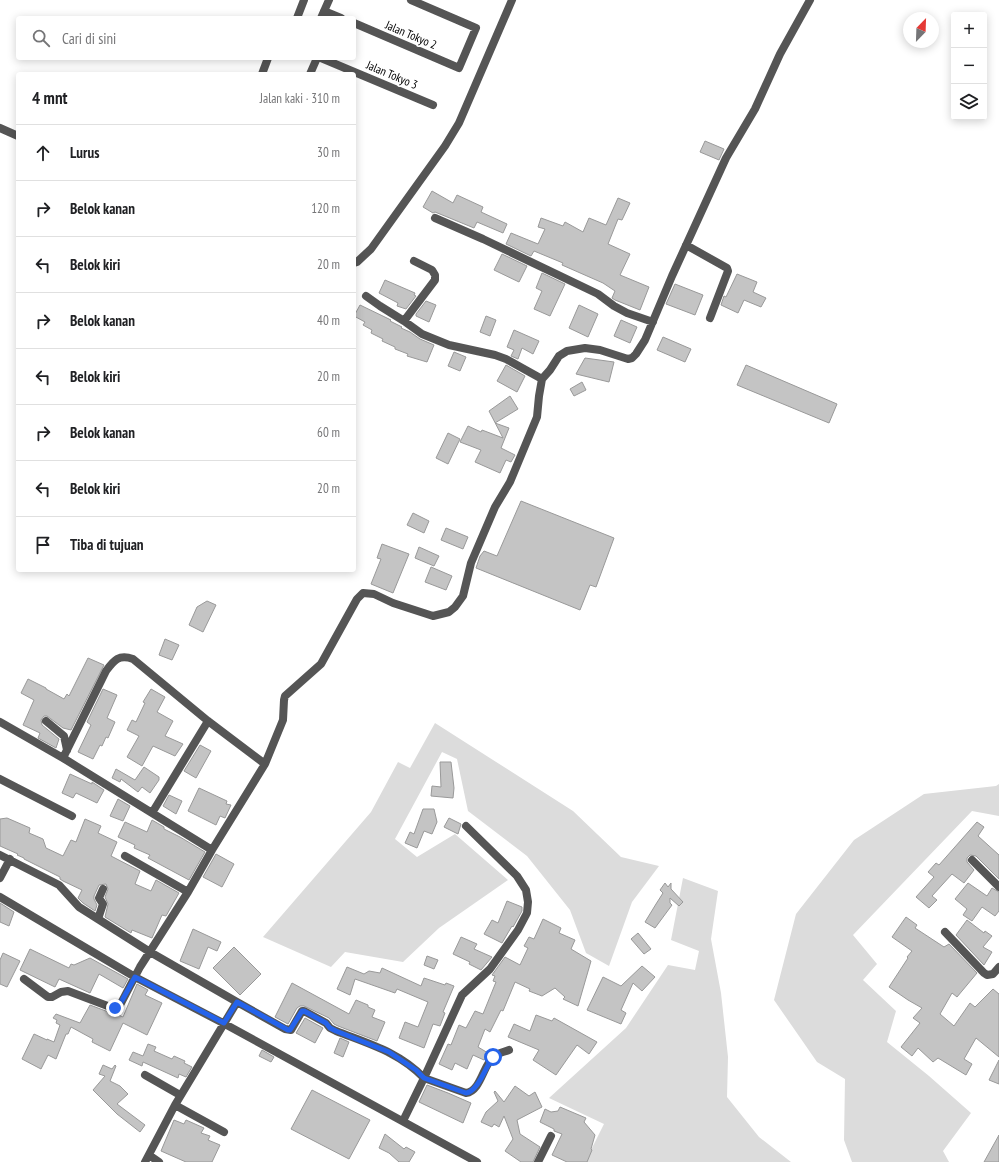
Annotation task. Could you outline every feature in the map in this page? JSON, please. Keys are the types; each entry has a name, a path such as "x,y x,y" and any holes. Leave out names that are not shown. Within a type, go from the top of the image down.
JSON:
{"street":[{"path":"298,16 304,0"},
{"path":"323,14 329,0"},
{"name":"Jalan Tokyo 2","path":"356,24 459,68 476,28 411,0"},
{"path":"356,262 371,249 445,146 459,123 512,0"},
{"path":"24,979 48,997 68,991 115,1008 119,1006 140,967 188,892 265,764 283,720 285,696 321,664 357,599 363,593 374,594 393,603 433,616 449,612 459,602 463,596 471,563 495,507 510,482 537,417 542,379 559,356 567,351 585,348 600,350 628,359 632,358 645,340 726,158 755,109 780,54 810,0"},
{"path":"263,72 267,60"},
{"path":"311,72 316,60"},
{"name":"Jalan Tokyo 3","path":"326,60 354,72"},
{"name":"Jalan Tokyo 3","path":"356,73 432,105"},
{"path":"0,128 16,135"},
{"path":"435,218 483,239 598,294 614,306 627,313 653,322"},
{"path":"686,245 727,268 728,271 710,318"},
{"path":"404,321 435,280 435,275 432,270 414,261"},
{"path":"366,296 422,334 449,345 495,355 506,359 542,379"},
{"path":"63,758 106,671 112,663 126,656 133,659 208,721 265,764"},
{"path":"46,721 64,736 67,750"},
{"path":"152,813 208,721"},
{"path":"0,722 63,758 212,850"},
{"path":"0,779 72,816"},
{"path":"403,1121 460,999 468,989 490,969 518,930 527,913 528,902 526,890 517,876 466,826"},
{"path":"0,855 9,861 59,885 76,904 149,953 288,1030 293,1027 302,1011 304,1011 326,1023 330,1028 336,1031 398,1057 424,1078 466,1093 471,1093 475,1089 488,1063 493,1057 509,1050"},
{"path":"125,856 188,892"},
{"path":"972,860 999,887"},
{"path":"0,878 9,861"},
{"path":"98,919 103,904 99,898 103,889"},
{"path":"0,897 135,977 224,1023 478,1162"},
{"path":"945,932 987,975 993,974 999,967"},
{"path":"159,1162 147,1159 180,1095 237,1002"},
{"path":"145,1075 180,1095"},
{"path":"175,1105 224,1132"},
{"path":"538,1162 551,1136"}],"shaded area":[{"path":"435,723 573,811 621,857 659,866 632,902 609,966 586,953 570,910 527,856 468,811 457,759 442,752 395,839 417,857 455,834 508,880 439,928 403,962 345,952 331,967 263,937 371,812 398,762 410,768"},
{"path":"999,784 999,816 972,811 853,935 877,964 863,980 896,1011 887,1042 971,1113 943,1151 949,1162 852,1162 844,1140 845,1079 817,1062 774,1000 796,914 854,840 924,794 996,786"},
{"path":"683,878 718,891 711,939 721,993 728,1057 727,1097 759,1137 791,1162 585,1162 604,1124 549,1098 626,1028 668,965 695,970 699,951 671,940"}],"building":[{"path":"705,141 724,149 719,160 700,152"},
{"path":"432,191 453,203 457,195 483,207 481,212 507,224 503,233 477,222 474,228 435,212 433,213 423,207"},
{"path":"618,198 630,203 622,220 618,219 608,244 630,254 620,275 649,287 640,310 615,300 612,298 615,291 603,283 562,265 563,263 534,251 531,256 506,244 511,233 538,244 545,229 538,227 541,218 563,226 565,222 583,232 589,218 606,225"},
{"path":"502,254 527,266 519,282 494,270"},
{"path":"542,273 565,284 550,316 534,309 542,291 536,288"},
{"path":"737,274 757,282 753,292 766,298 761,307 744,300 738,313 721,305 724,296 726,297"},
{"path":"385,280 415,293 414,295 416,296 406,309 397,306 398,303 379,293"},
{"path":"675,284 703,295 695,315 666,304"},
{"path":"426,301 436,305 429,322 416,316"},
{"path":"360,305 391,320 390,321 402,327 401,328 434,345 427,362 407,356 408,354 395,349 395,347 382,341 383,339 371,333 372,330 363,325 365,322 356,317 356,312"},
{"path":"579,305 598,314 588,337 569,328"},
{"path":"486,316 496,320 490,336 480,332"},
{"path":"621,320 637,327 630,343 614,336"},
{"path":"514,330 539,341 533,354 522,348 518,359 511,356 514,350 507,347"},
{"path":"663,337 691,349 685,362 657,350"},
{"path":"454,352 466,357 460,371 448,366"},
{"path":"585,358 614,362 609,382 576,374"},
{"path":"506,365 525,376 517,392 497,381"},
{"path":"746,365 837,404 829,423 737,385"},
{"path":"582,382 586,390 574,396 570,389"},
{"path":"510,396 518,409 495,423 489,411"},
{"path":"495,423 509,428 501,448 515,455 511,462 506,460 500,473 475,462 481,450 460,442 468,426 481,432 482,430 503,438"},
{"path":"448,433 460,439 448,464 436,458"},
{"path":"521,501 614,538 596,587 590,585 580,610 476,568 480,556 484,551 497,556"},
{"path":"413,513 429,521 424,533 407,525"},
{"path":"446,528 468,537 463,549 441,540"},
{"path":"382,544 409,554 393,593 371,584 381,559 377,558"},
{"path":"419,547 439,556 434,566 415,558"},
{"path":"431,567 452,576 446,590 425,582"},
{"path":"207,601 216,605 203,632 189,625 197,607"},
{"path":"165,639 179,645 172,660 159,655"},
{"path":"88,658 104,665 71,730 63,728 47,716 44,716 41,720 42,725 59,739 56,748 38,738 40,733 23,725 34,700 21,693 28,679 64,699 67,694 69,696"},
{"path":"103,689 117,695 107,718 115,722 108,738 106,737 102,746 100,745 93,759 78,752 91,725 87,722"},
{"path":"151,689 165,697 157,712 173,721 165,736 183,744 175,756 153,746 142,766 127,757 139,736 127,730 132,720 136,722 145,703 143,702"},
{"path":"200,745 211,751 196,778 184,771"},
{"path":"440,762 451,762 454,788 453,798 431,796 432,786 441,787"},
{"path":"144,767 159,777 159,780 150,793 142,787 138,792 121,779 120,782 112,778 116,769 135,780"},
{"path":"70,774 92,784 92,782 104,790 97,803 76,793 73,798 62,793"},
{"path":"199,788 227,801 226,804 231,805 225,818 220,816 216,825 188,811"},
{"path":"169,795 182,801 176,814 163,806"},
{"path":"118,799 130,806 123,821 110,816"},
{"path":"423,809 434,809 437,822 432,834 424,831 417,848 405,843 410,832 414,834"},
{"path":"7,818 30,828 29,833 43,839 46,848 63,856 71,840 76,842 85,819 101,826 98,833 117,842 111,856 140,871 135,884 151,891 156,880 179,893 166,916 162,915 152,938 132,930 131,933 105,917 108,904 105,897 108,889 106,884 99,885 94,896 97,905 95,911 78,898 82,890 63,881 60,877 24,859 17,855 18,854 0,846 0,819"},
{"path":"449,818 461,824 458,834 444,827"},
{"path":"152,820 164,827 164,829 205,852 189,880 148,858 150,855 134,848 135,845 118,837 125,822 147,832"},
{"path":"977,822 984,827 978,836 999,855 999,879 976,856 970,855 967,858 967,862 974,870 964,883 952,874 932,896 937,900 929,908 916,897 934,877 928,872 936,863 939,865"},
{"path":"216,854 234,864 222,887 203,877"},
{"path":"665,883 668,887 671,883 671,889 683,902 679,906 670,898 670,903 672,905 655,928 645,922 663,893 660,890"},
{"path":"968,883 987,896 992,888 999,892 999,911 995,916 982,907 972,921 963,915 967,909 955,899"},
{"path":"507,901 522,907 522,911 502,943 484,934 492,920 498,923"},
{"path":"0,903 14,912 9,926 0,922"},
{"path":"906,917 917,925 915,928 944,947 949,944 977,973 957,997 952,993 940,1014 954,1026 970,1003 975,1007 993,989 999,994 999,1057 976,1038 964,1059 972,1064 966,1075 938,1058 933,1062 918,1048 912,1056 901,1047 920,1023 913,1018 922,1008 889,987 912,951 892,937"},
{"path":"543,919 561,928 559,933 575,940 571,949 591,961 578,1006 563,999 565,997 555,988 542,996 529,991 530,989 515,982 503,1011 501,1010 490,1032 485,1029 478,1047 488,1053 484,1060 473,1055 467,1069 455,1063 452,1070 439,1064 448,1044 451,1045 459,1025 466,1028 475,1011 483,1014 496,982 493,981 495,976 492,975 505,957 520,965 528,948 524,946 529,937 534,939"},
{"path":"967,920 984,933 985,931 992,936 983,947 992,952 984,965 956,935"},
{"path":"193,929 221,942 217,951 208,947 199,969 180,961"},
{"path":"638,933 651,949 644,954 631,939"},
{"path":"461,937 477,944 474,949 492,957 481,970 469,964 470,962 453,954"},
{"path":"234,947 261,974 240,995 213,968"},
{"path":"30,949 69,968 71,964 74,965 90,958 128,979 123,988 99,974 90,993 59,979 55,987 20,970"},
{"path":"3,953 20,961 7,987 0,984 0,960"},
{"path":"427,956 438,960 434,969 424,965"},
{"path":"642,966 655,977 642,991 633,983 621,1010 626,1013 621,1024 587,1010 603,977 621,986"},
{"path":"347,967 364,974 369,971 380,973 382,968 421,986 424,978 445,985 446,983 454,986 443,1012 445,1013 440,1026 433,1024 424,1048 399,1038 405,1022 418,1027 428,1002 397,989 395,993 355,979 350,995 337,989"},
{"path":"292,983 349,1014 356,1000 368,1005 368,1007 375,1010 372,1017 385,1022 377,1041 338,1026 329,1018 304,1006 297,1008 288,1024 275,1017"},
{"path":"137,984 148,990 145,995 162,1003 147,1035 123,1023 110,1051 92,1042 93,1039 71,1027 68,1034 66,1034 56,1059 48,1055 41,1069 22,1059 34,1034 54,1042 60,1025 56,1023 57,1020 53,1018 56,1014 80,1023 90,1005 123,1017"},
{"path":"536,1015 552,1021 554,1018 597,1042 589,1054 577,1045 556,1075 533,1060 539,1050 508,1037 514,1024 530,1031"},
{"path":"305,1018 323,1028 315,1043 296,1033"},
{"path":"340,1038 349,1042 343,1057 334,1053"},
{"path":"148,1044 156,1047 154,1051 172,1059 174,1056 185,1061 184,1063 192,1067 186,1077 179,1074 178,1078 143,1062 142,1066 129,1060 133,1052 143,1056"},
{"path":"262,1050 274,1057 271,1062 259,1056"},
{"path":"999,1060 999,1084 989,1080"},
{"path":"103,1065 112,1069 115,1065 116,1066 110,1081 120,1086 128,1094 117,1104 145,1125 140,1132 117,1114 93,1090 105,1076 99,1074"},
{"path":"427,1085 471,1103 463,1123 419,1102"},
{"path":"515,1086 529,1096 535,1092 542,1107 517,1120 520,1134 540,1147 533,1162 521,1162 505,1151 513,1139 504,1116 499,1127 494,1124 492,1127 481,1122 486,1112 498,1101 494,1092 495,1091 504,1102"},
{"path":"312,1090 370,1120 349,1159 291,1129"},
{"path":"560,1107 586,1118 584,1122 595,1135 592,1150 587,1162 567,1162 552,1155 562,1134 540,1122 545,1109 551,1112 558,1111"},
{"path":"174,1120 184,1124 186,1120 204,1128 201,1133 210,1136 208,1140 220,1145 212,1162 186,1162 161,1151"},
{"path":"385,1134 404,1149 406,1147 415,1152 409,1162 399,1162 389,1153 379,1148"},
{"path":"999,1135 999,1162 984,1162"}],"route":[{"path":"115,1008 119,1006 135,977 224,1023 237,1002 288,1030 293,1027 302,1011 304,1011 328,1024 330,1028 336,1031 398,1057 424,1078 466,1093 471,1093 475,1089 488,1063 493,1057"}]}
